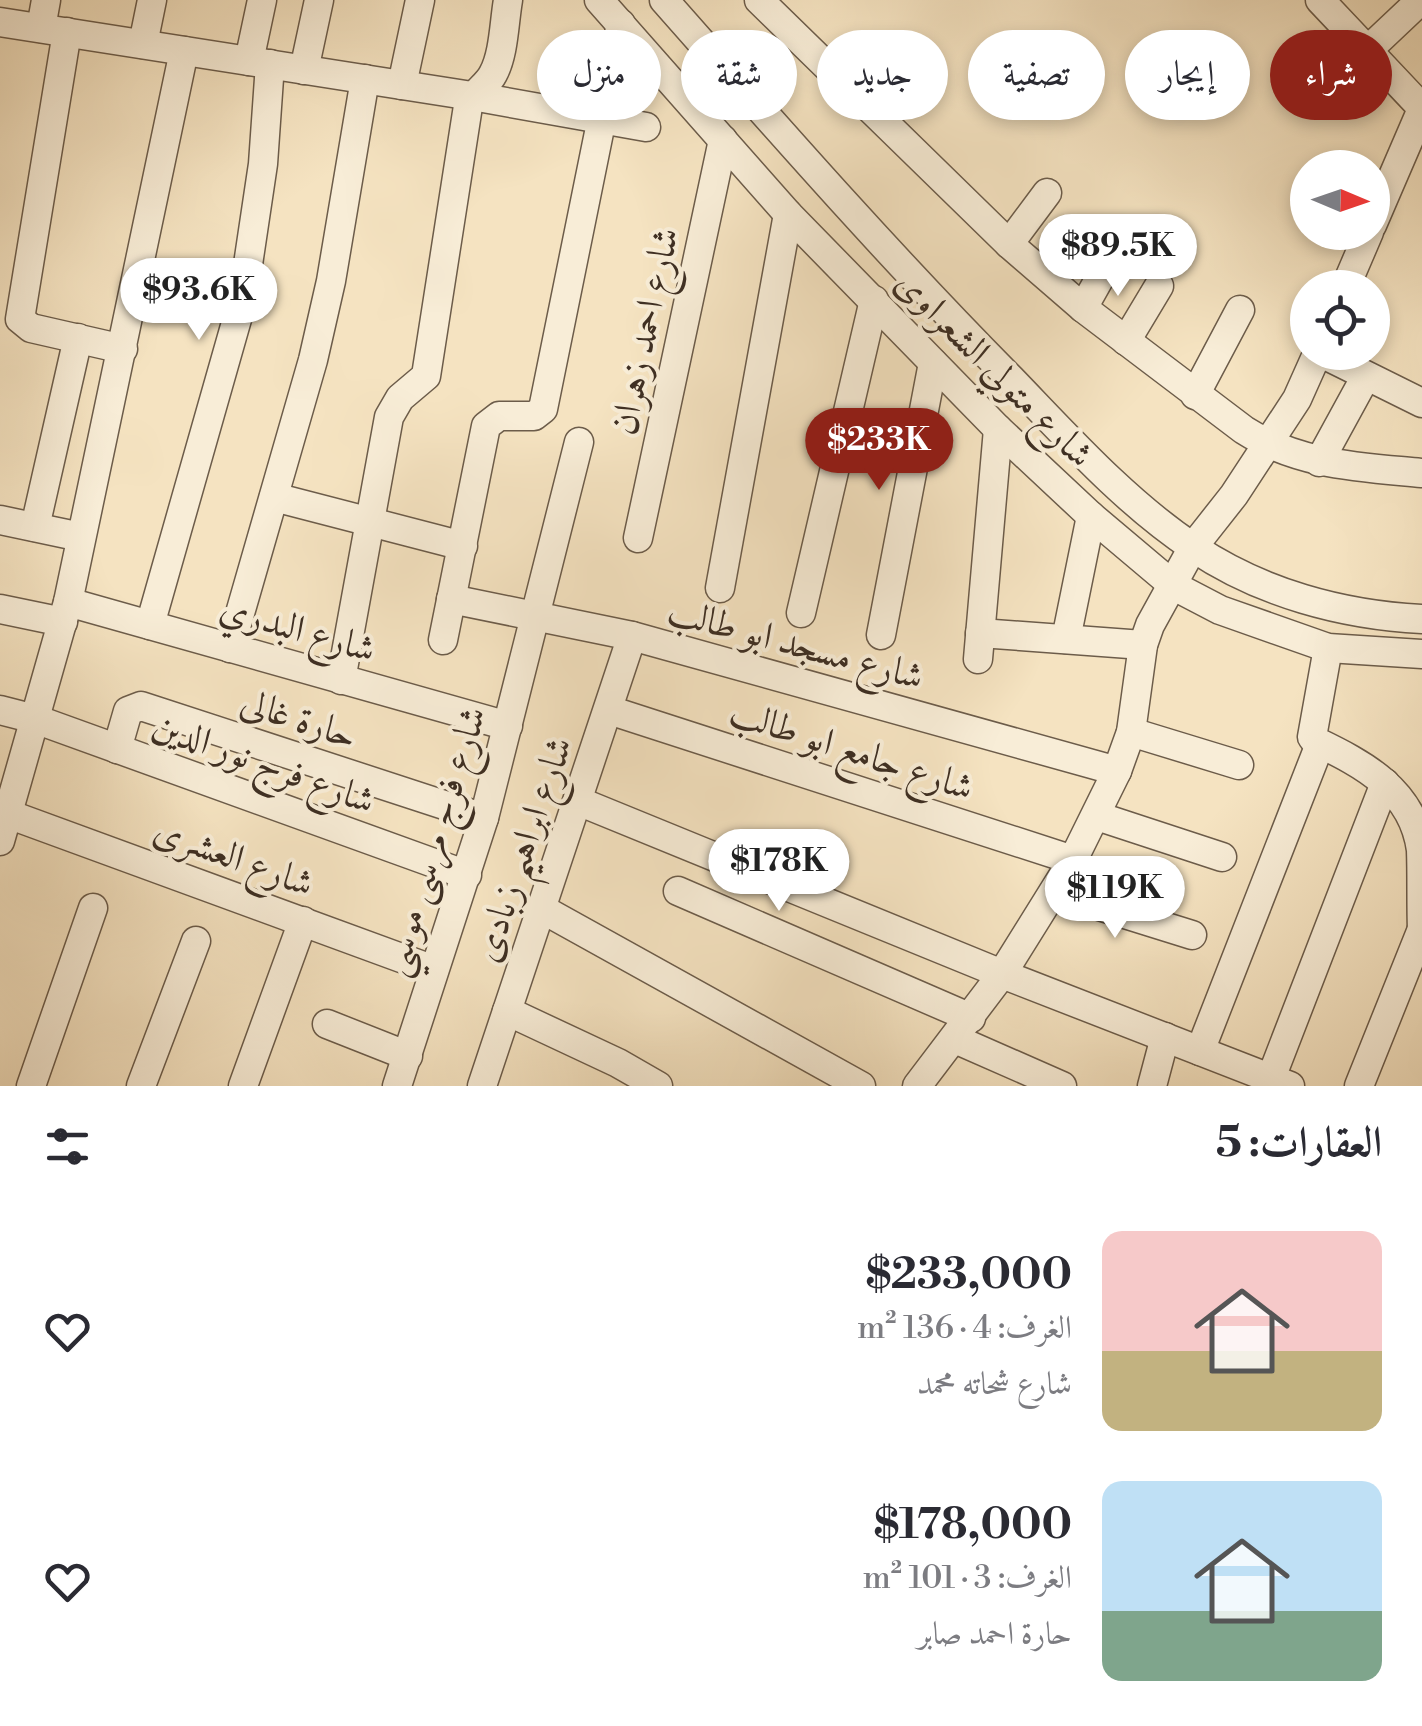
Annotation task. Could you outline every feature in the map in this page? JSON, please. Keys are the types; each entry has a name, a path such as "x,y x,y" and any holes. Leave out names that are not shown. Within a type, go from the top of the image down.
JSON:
{"street":[{"path":"46,0 54,30 10,322 123,349"},
{"path":"143,44 152,0"},
{"path":"150,625 243,298 262,164 262,0"},
{"path":"304,70 320,0"},
{"path":"402,85 420,0"},
{"path":"341,680 388,417 400,398 426,376 468,106 496,69 508,0"},
{"name":"شارع متولي الشعراوى","path":"600,0 788,214 998,429 1091,516 1174,586 1220,610 1328,648 1422,654"},
{"name":"شارع متولي الشعراوى","path":"664,0 913,280 1101,471 1193,548 1239,574 1294,596 1350,613 1422,618"},
{"path":"759,0 1008,244 1195,394 1268,446 1319,462 1422,473"},
{"path":"1389,30 1421,0"},
{"path":"1328,4 1351,30"},
{"path":"0,22 537,108"},
{"path":"620,30 621,24"},
{"path":"4,827 65,612 184,51"},
{"path":"1390,183 1422,109 1392,76"},
{"path":"230,648 313,360 331,281 365,79"},
{"path":"443,640 486,426 499,416 540,413 601,120"},
{"path":"607,120 646,127"},
{"name":"شارع احمد زهران","path":"638,538 723,140"},
{"path":"1008,244 1048,193"},
{"path":"720,588 788,214"},
{"path":"1083,308 1106,267"},
{"path":"1126,341 1160,286"},
{"path":"802,613 874,300"},
{"path":"1195,394 1240,310"},
{"path":"34,527 78,338"},
{"path":"881,635 934,363"},
{"path":"917,1086 1002,974 1073,860 1118,771 1131,732 1143,645 1161,603 1193,548 1268,446 1310,370"},
{"path":"1354,370 1422,404"},
{"path":"1319,462 1366,376"},
{"path":"998,429 979,646 1066,639 1143,645"},
{"name":"شارع فرج مرسى موسي","path":"397,1086 484,818 579,442"},
{"path":"274,498 463,546"},
{"path":"1066,639 1091,516"},
{"path":"0,520 81,537"},
{"name":"شارع مسجد ابو طالب","path":"452,599 632,636 1118,771"},
{"name":"شارع البدري","path":"0,610 65,612 150,625 508,726"},
{"name":"شارع ابراهيم زبادى","path":"482,1086 632,636"},
{"path":"1328,648 1312,737 1363,764 1384,783 1416,826 1421,851 1422,930 1359,1086"},
{"name":"حارة غالى","path":"117,748 128,711 141,706 484,818"},
{"name":"شارع فرج نور الدين","path":"0,710 35,719 467,875"},
{"name":"شارع جامع ابو طالب","path":"609,710 1073,860"},
{"path":"1131,732 1239,765"},
{"path":"1200,1051 1320,744"},
{"path":"578,801 1002,974 1281,1082 1384,783"},
{"path":"1097,816 1222,857"},
{"name":"شارع العشرى","path":"4,827 303,921 434,970"},
{"path":"678,891 963,1029 1062,1086"},
{"path":"1054,892 1192,935"},
{"path":"31,1086 93,908"},
{"path":"542,909 860,1086"},
{"path":"243,1086 303,921"},
{"path":"140,1086 196,941"},
{"path":"507,1011 658,1086"},
{"path":"327,1024 408,1056"},
{"path":"1154,1085 1165,1038"}]}
